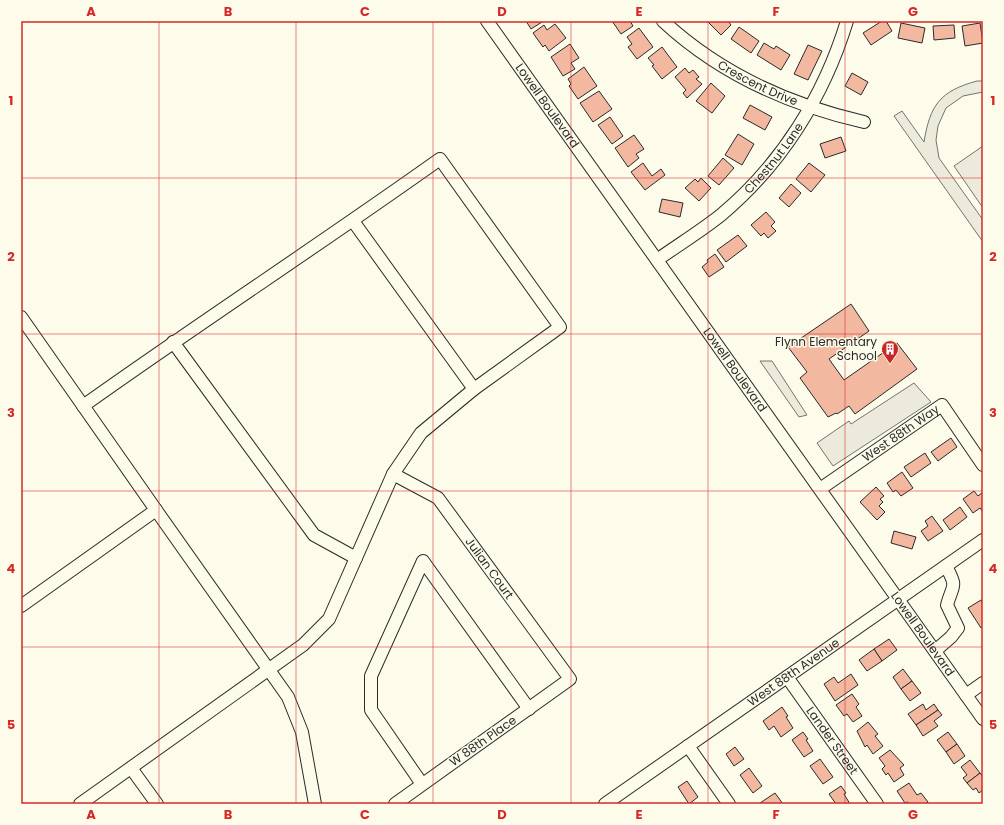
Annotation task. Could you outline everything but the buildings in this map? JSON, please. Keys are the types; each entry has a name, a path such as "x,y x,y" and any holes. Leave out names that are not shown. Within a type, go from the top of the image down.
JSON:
{"street":[{"name":"Lowell Boulevard","path":"487,21 983,719"},
{"name":"Crescent Drive","path":"663,21 703,54 737,75 776,94 810,108 864,122"},
{"name":"Chestnut Lane","path":"657,260 703,229 736,202 786,147 810,108 831,67 847,21"},
{"path":"80,804 303,645 329,618 393,474 421,433 474,389 560,327 440,159 353,221 173,342 84,406"},
{"path":"353,221 474,389"},
{"path":"21,317 288,697 302,732 315,804"},
{"path":"173,342 314,536 356,558"},
{"name":"West 88th Way","path":"820,489 942,405 983,465"},
{"name":"Julian Court","path":"393,474 438,498 570,679"},
{"path":"21,606 156,510"},
{"name":"West 88th Avenue","path":"605,804 983,540"},
{"path":"422,784 371,710 371,676 423,562 529,709"},
{"path":"934,651 951,637 958,628 946,605 954,587 954,581 946,566"},
{"name":"Lander Street","path":"787,677 877,804"},
{"name":"W 88th Place","path":"395,804 570,679"},
{"path":"966,695 983,683"},
{"path":"688,746 729,804"},
{"path":"131,768 157,804"}],"shaded area":[{"path":"977,81 983,81 983,92 963,96 946,108 938,126 936,140 939,158 983,220 983,242 894,116 902,111 924,142 926,129 930,118 939,101 954,90"},
{"path":"983,146 983,208 954,166"},
{"path":"760,361 772,361 807,415 799,417"},
{"path":"914,383 931,402 833,466 817,443 849,421 851,424"}],"place":[{"name":"Flynn Elementary School","path":"890,364"}]}
